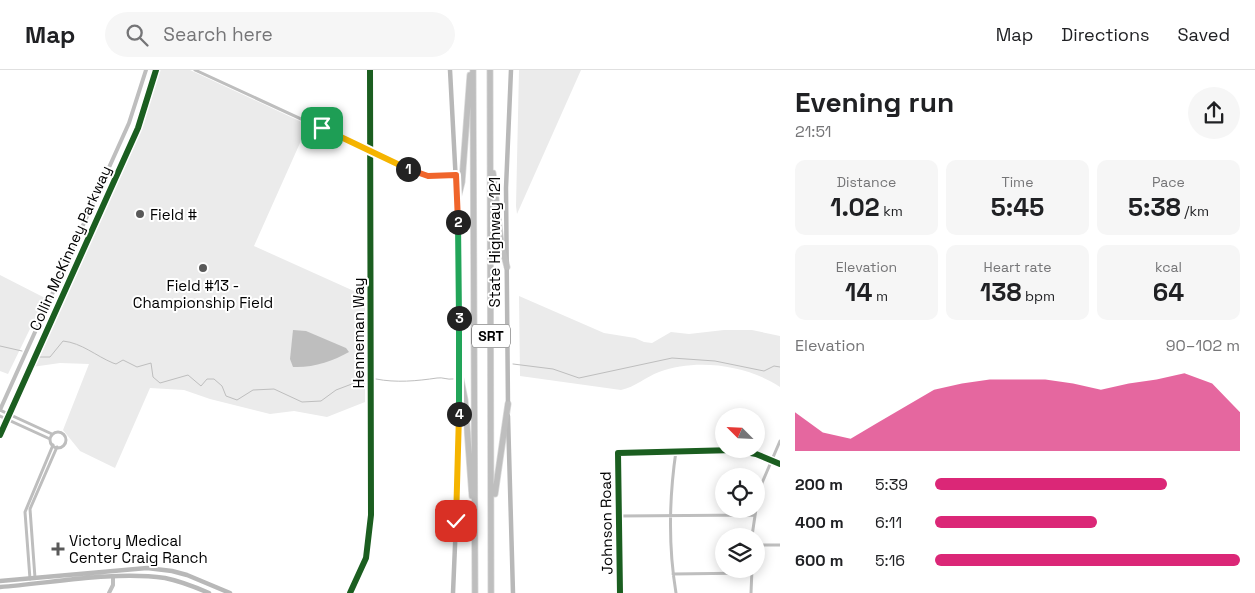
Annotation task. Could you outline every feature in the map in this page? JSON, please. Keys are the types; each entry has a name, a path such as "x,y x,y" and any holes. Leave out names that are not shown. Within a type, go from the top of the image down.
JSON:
{"highway":[{"path":"457,202 462,182 472,70"},
{"name":"SRT","path":"472,70 475,593"},
{"name":"SRT","path":"490,70 491,593"},
{"path":"490,163 495,183 501,243 507,267"},
{"path":"459,370 465,400 476,528"},
{"path":"492,508 508,404"}],"main road":[{"path":"450,70 457,202 459,370 459,451 453,593"},
{"name":"State Highway 121","path":"511,70 506,188 508,404 513,593"},
{"path":"0,581 147,568 172,570 230,593"},
{"path":"183,583 186,575"},
{"path":"0,587 113,577 150,577 183,583 209,593"}],"street":[{"name":"Collin McKinney Parkway","path":"0,410 117,151 138,101 146,70"},
{"name":"Collin McKinney Parkway","path":"0,435 126,156 148,100 156,70"},
{"path":"195,70 423,175 456,175"},
{"name":"Henneman Way","path":"350,593 366,558 371,515 370,70"},
{"path":"117,151 126,156"},
{"path":"37,325 46,330"},
{"path":"0,410 52,434 60,432 65,438 63,445 55,446"},
{"path":"0,416 50,439 55,446"},
{"path":"50,439 52,434"},
{"path":"765,479 780,441"},
{"path":"33,585 25,512 55,446"},
{"path":"676,593 669,516 676,451 736,450 780,464"},
{"name":"Johnson Road","path":"620,593 618,453 676,451"},
{"path":"619,516 715,515"},
{"path":"765,545 780,545"},
{"path":"673,574 715,572"},
{"path":"109,593 113,585 113,577"},
{"path":"751,593 752,578"}],"shaded area":[{"path":"158,70 190,70 308,125 254,246 365,296 365,402 327,417 294,411 270,414 210,399 184,390 150,388 115,468 80,451 63,430 89,364 60,363 32,367 139,130"},
{"path":"519,70 581,70 517,214 516,206"},
{"path":"0,275 45,298 8,374 0,371"},
{"path":"519,296 604,333 635,338 644,342 652,343 671,332 689,334 724,330 752,330 780,336 780,387 753,373 721,366 705,365 689,365 659,372 631,387 621,390 520,376"},
{"path":"293,330 306,331 346,348 349,352 322,363 293,367 290,359"}],"waterway":[{"path":"37,357 50,357 63,341 70,342 116,364 123,360 137,367 151,363 153,377 160,383 188,375 201,386 207,379 214,379 222,386 226,396 237,400 253,390 274,389 302,402 321,401 336,390 365,379"},
{"path":"0,346 22,351"},
{"path":"513,364 553,369 579,378 672,358 715,361 764,371 774,366 780,367"},
{"path":"376,379 399,381 439,378 453,379"}],"cycle path":[{"path":"0,435 138,128 156,70"},
{"path":"350,593 366,558 371,515 370,70"},
{"path":"620,593 618,453 735,450 756,454 780,464"}],"place":[{"name":"Field #","path":"140,214"},
{"name":"Field #13 - Championship Field","path":"203,268"},
{"name":"Victory Medical Center Craig Ranch","path":"58,549"}],"route":[{"path":"322,128 418,173 428,176 456,175 459,410 456,521"}]}
